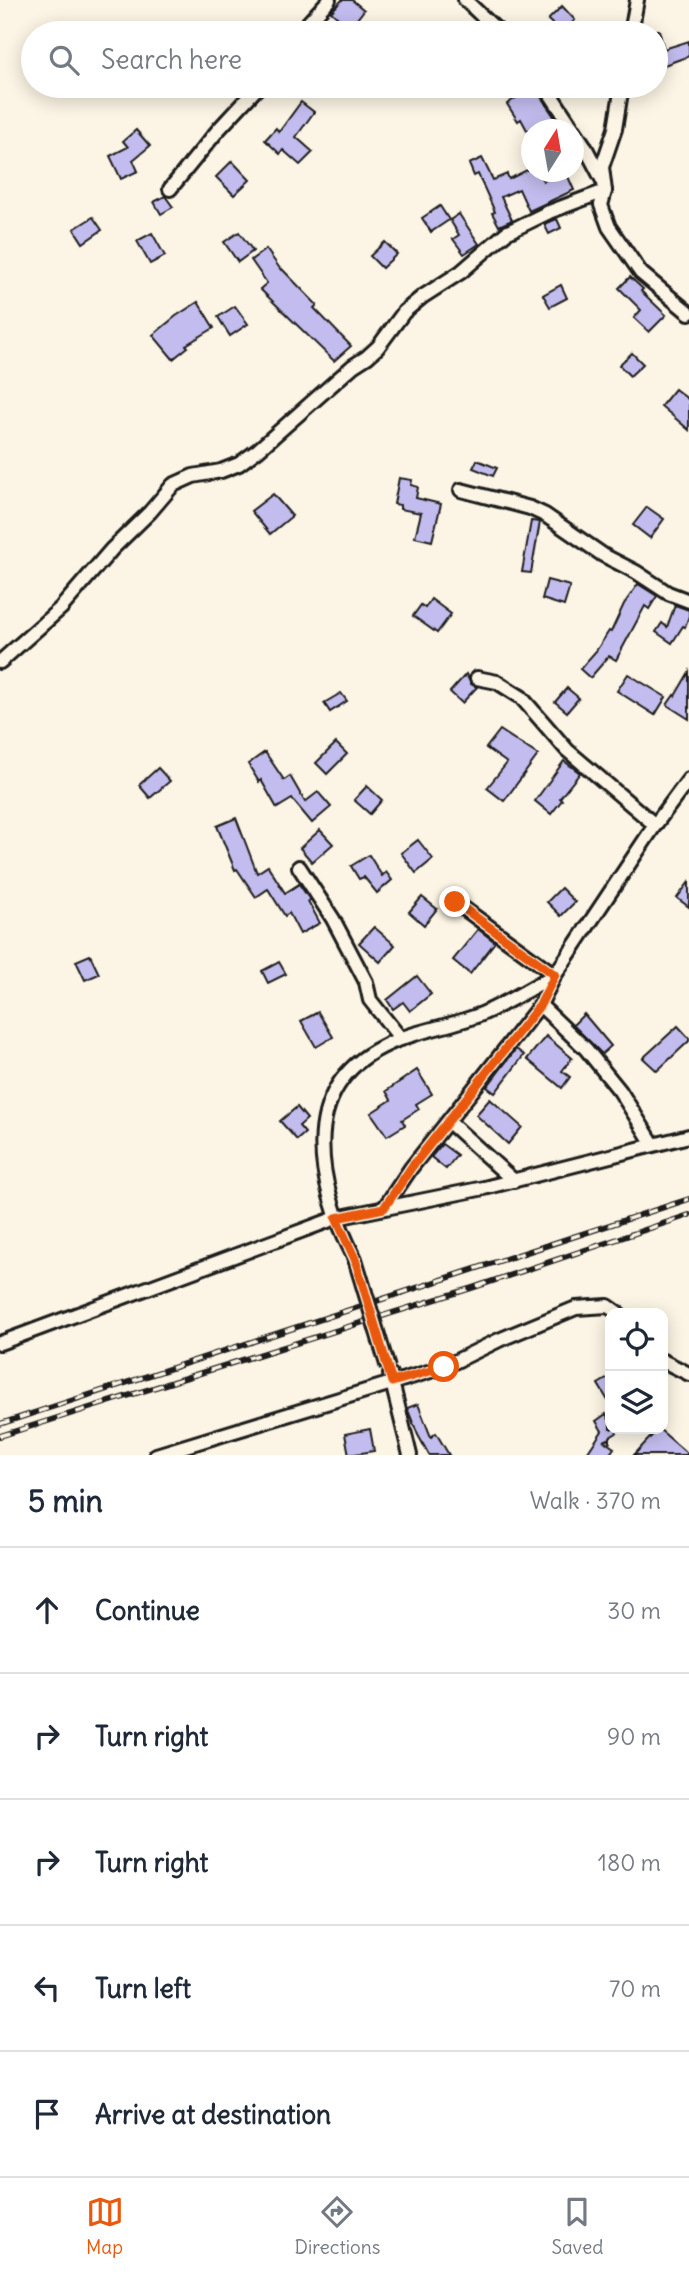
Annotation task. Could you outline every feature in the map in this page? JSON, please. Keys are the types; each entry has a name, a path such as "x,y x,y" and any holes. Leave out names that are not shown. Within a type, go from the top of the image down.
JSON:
{"street":[{"path":"310,21 329,0"},
{"path":"465,0 487,21"},
{"path":"633,21 636,0"},
{"path":"170,189 248,98"},
{"path":"553,98 584,145 604,187"},
{"path":"620,98 615,129 602,167 604,187 601,205 609,227 641,273 689,313"},
{"path":"0,662 61,608 173,485 193,476 221,471 239,464 367,357 404,312 461,272 506,233 604,187"},
{"path":"461,491 530,508 545,515 603,555 668,593 689,601"},
{"path":"477,678 497,682 520,697 567,750 655,825"},
{"path":"384,1208 411,1168 540,1005 555,975 655,825 689,779"},
{"path":"299,867 333,919 366,982 370,1000 401,1039"},
{"path":"455,902 555,975"},
{"path":"410,1455 392,1382 355,1259 336,1218 324,1174 322,1145 326,1114 345,1073 365,1056 401,1039 483,1014 555,975"},
{"path":"540,1005 586,1049 620,1091 653,1144"},
{"path":"449,1122 514,1181"},
{"path":"0,1343 336,1218 514,1181 689,1136"},
{"path":"156,1455 444,1367 499,1340 576,1308 611,1308"},
{"path":"668,1364 689,1374"}],"building":[{"path":"342,0 352,0 364,10 355,21 342,21 331,12"},
{"path":"562,6 575,20 549,21"},
{"path":"689,41 689,56 668,64 668,48"},
{"path":"516,98 542,98 556,119 521,119 518,121 507,104"},
{"path":"301,102 314,112 296,137 313,152 300,165 283,150 280,154 265,140 276,128 279,132"},
{"path":"136,130 150,146 133,160 138,171 121,179 110,156 128,147 123,141"},
{"path":"482,158 493,180 507,174 509,179 521,173 521,182 570,182 574,190 529,211 519,189 501,197 512,220 499,226 478,174 474,176 469,164"},
{"path":"232,161 250,180 234,195 216,177"},
{"path":"165,196 173,207 161,214 154,202"},
{"path":"440,206 449,220 431,232 422,218"},
{"path":"459,214 479,244 464,254 453,239 459,235 450,220"},
{"path":"93,217 102,230 83,243 74,229"},
{"path":"557,219 561,228 549,234 544,224"},
{"path":"239,232 253,251 238,262 224,242"},
{"path":"152,233 165,256 150,264 137,241"},
{"path":"385,242 397,254 382,268 370,256"},
{"path":"266,249 281,270 317,305 314,308 351,346 334,361 260,289 267,283 251,260"},
{"path":"630,277 666,315 649,332 634,318 641,310 619,288"},
{"path":"561,285 567,298 550,307 543,295"},
{"path":"198,302 214,328 186,345 188,347 173,359 153,335"},
{"path":"235,306 248,324 230,336 218,317"},
{"path":"632,353 643,364 630,376 619,365"},
{"path":"675,389 689,400 689,430 661,406"},
{"path":"477,460 497,468 493,476 473,468"},
{"path":"399,478 412,480 411,485 418,487 416,498 441,504 432,541 415,537 421,513 400,509 400,505 394,504"},
{"path":"273,494 292,516 270,534 251,511"},
{"path":"647,507 664,519 650,538 633,525"},
{"path":"531,521 540,522 531,573 522,572"},
{"path":"547,580 570,586 564,606 542,599"},
{"path":"638,584 657,596 649,609 645,606 616,660 609,656 590,678 580,669 609,631 611,632 624,604"},
{"path":"431,599 451,614 437,633 413,616 421,605 425,608"},
{"path":"675,605 689,610 689,616 685,627 683,626 672,643 656,632 662,623 667,627"},
{"path":"689,672 689,719 667,705"},
{"path":"466,674 471,684 477,687 462,703 450,692"},
{"path":"628,674 666,697 655,715 617,691"},
{"path":"567,688 579,698 567,712 555,702"},
{"path":"341,693 347,701 330,712 324,703"},
{"path":"500,730 538,755 504,801 487,788 507,763 486,748"},
{"path":"336,743 347,754 327,774 316,763"},
{"path":"265,752 284,780 290,776 305,802 318,792 331,807 312,823 292,799 277,808 248,764"},
{"path":"564,761 580,773 551,814 535,801"},
{"path":"158,768 170,781 150,798 139,785"},
{"path":"367,786 382,800 370,814 354,800"},
{"path":"236,818 257,873 268,866 285,893 299,884 320,923 300,934 289,913 285,916 268,889 256,897 237,869 235,870 217,826"},
{"path":"320,830 333,844 312,862 300,848"},
{"path":"418,840 433,859 416,873 401,853"},
{"path":"369,855 382,876 386,872 392,880 377,893 364,877 359,879 351,866"},
{"path":"689,882 689,907 677,898"},
{"path":"561,888 575,902 561,916 547,902"},
{"path":"422,897 437,909 424,925 409,912"},
{"path":"374,927 395,945 380,962 359,943"},
{"path":"478,929 495,942 470,974 453,960"},
{"path":"90,955 99,974 85,980 76,961"},
{"path":"279,962 286,974 268,983 262,971"},
{"path":"417,976 431,994 410,1011 403,1002 393,1009 387,1000"},
{"path":"318,1012 333,1037 316,1047 301,1021"},
{"path":"584,1014 611,1046 602,1054 573,1025"},
{"path":"678,1026 689,1041 657,1071 643,1058"},
{"path":"546,1036 572,1058 562,1071 570,1077 562,1088 527,1059"},
{"path":"516,1049 524,1055 495,1093 487,1087"},
{"path":"417,1070 432,1094 416,1104 419,1109 402,1120 405,1125 387,1136 371,1113 391,1100 386,1091"},
{"path":"490,1099 522,1127 508,1144 476,1115"},
{"path":"297,1107 307,1119 299,1126 305,1133 297,1140 280,1121"},
{"path":"442,1144 457,1155 446,1169 431,1157"},
{"path":"605,1380 605,1396 598,1384"},
{"path":"418,1404 431,1437 436,1433 449,1455 429,1455 407,1408"},
{"path":"605,1415 605,1434 615,1434 610,1437 610,1443 608,1439 604,1441 614,1448 609,1455 586,1455 602,1431 596,1421"},
{"path":"370,1429 374,1451 349,1455 345,1434"},
{"path":"653,1434 665,1434 689,1455 634,1455"}],"railway":[{"path":"0,1424 689,1199"},
{"path":"0,1436 475,1287 689,1215"}],"route":[{"path":"444,1367 392,1382 355,1259 336,1218 384,1208 411,1168 540,1005 555,975 455,902"}]}
